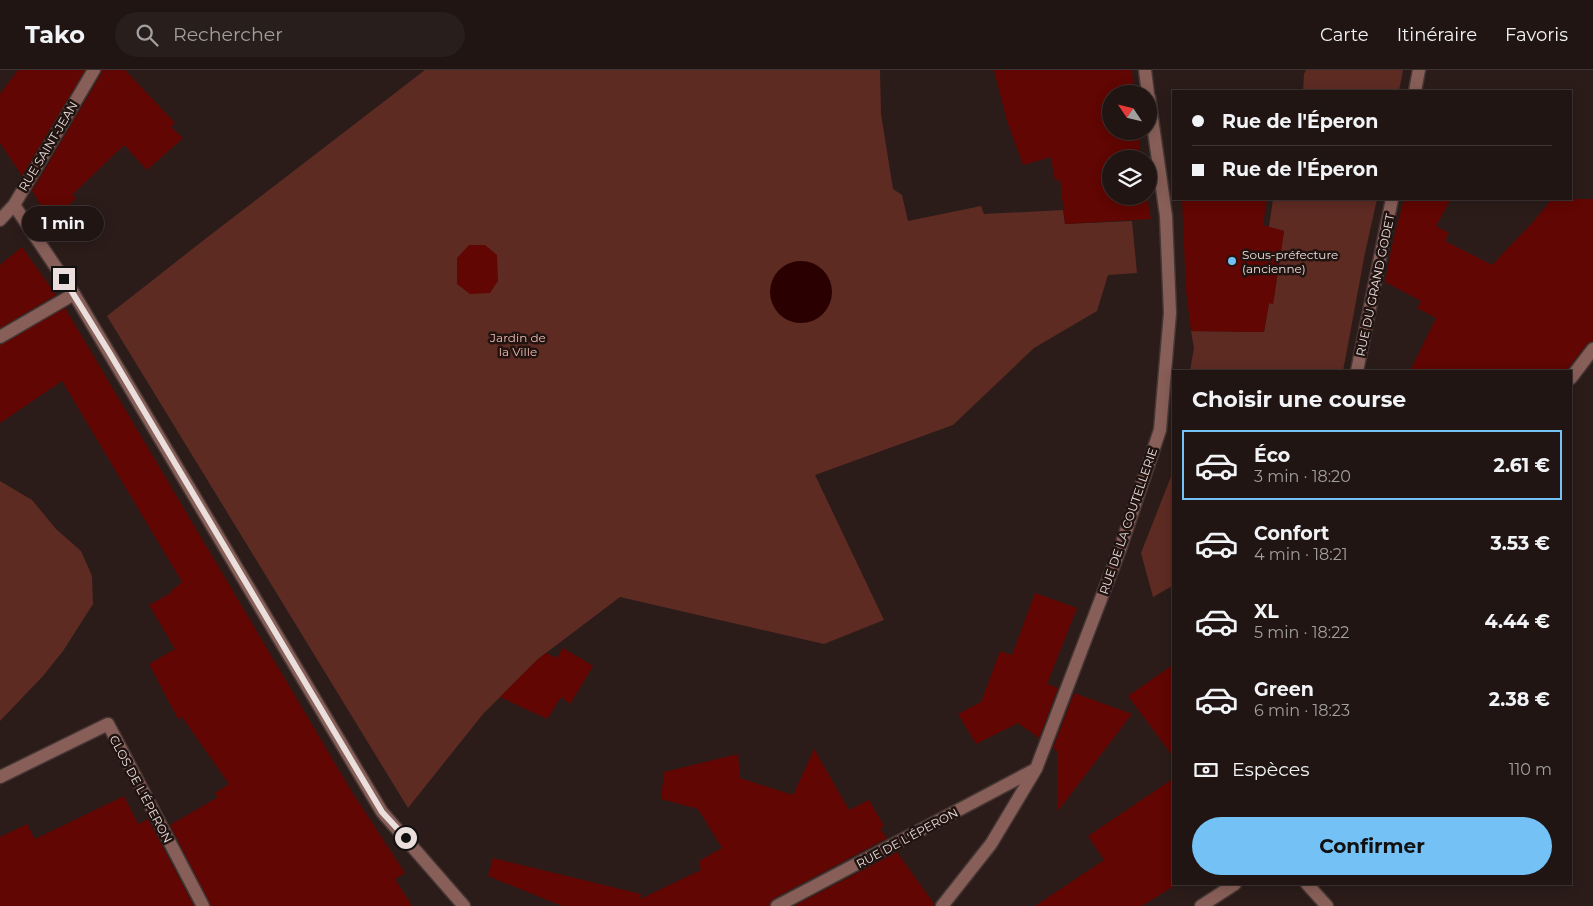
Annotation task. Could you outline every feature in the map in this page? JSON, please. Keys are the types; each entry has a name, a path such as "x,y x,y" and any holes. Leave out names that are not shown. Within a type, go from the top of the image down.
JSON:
{"street":[{"name":"RUE DE LA COUTELLERIE","path":"1145,70 1147,85"},
{"path":"1415,90 1419,70"},
{"name":"RUE SAINT-JEAN","path":"0,220 14,205 93,71"},
{"name":"RUE DE LA COUTELLERIE","path":"942,906 991,844 1036,769 1117,558 1160,430 1170,313 1166,216 1155,140"},
{"name":"RUE DU GRAND GODET","path":"1357,370 1392,200"},
{"path":"14,205 74,294 382,812 464,906"},
{"path":"0,337 74,294"},
{"path":"1572,377 1593,349"},
{"name":"CLOS DE L'ÉPERON","path":"0,777 108,724 203,906"},
{"name":"RUE DE L'ÉPERON","path":"777,906 1036,769"},
{"path":"1201,906 1232,885"},
{"path":"1309,885 1327,906"}],"green space":[{"name":"Jardin de la Ville","path":"425,70 880,70 881,114 893,189 902,195 908,221 981,206 984,214 1063,210 1065,224 1132,221 1137,273 1108,275 1097,311 1034,348 953,425 815,475 884,620 824,644 620,597 538,659 483,714 408,808 107,316"},
{"path":"1306,70 1403,70 1399,90 1303,90"},
{"path":"1273,200 1377,200 1343,370 1190,370 1194,348 1191,331 1264,332 1269,303 1273,304 1284,231 1269,227"},
{"path":"1172,474 1172,586 1153,597 1141,553"},
{"path":"0,481 32,500 56,529 81,551 92,576 93,604 63,651 43,676 0,721"}],"shaded area":[{"path":"795,261 807,261 823,270 830,280 832,292 830,304 823,314 807,323 795,323 784,318 775,309 770,298 770,286 775,275 784,266"}],"building":[{"path":"18,70 85,70 22,176 0,143 0,94"},
{"path":"102,70 125,70 175,123 171,127 183,138 147,170 124,145 72,195 76,198 52,223 32,191"},
{"path":"994,70 1132,70 1133,85 1102,85 1102,140 1139,140 1140,150 1102,150 1102,205 1149,205 1151,219 1065,224 1060,179 1055,181 1051,157 1023,165 1007,121"},
{"path":"1593,199 1593,341 1587,344 1567,370 1410,370 1436,318 1417,308 1421,301 1385,282 1404,200 1450,200 1436,226 1449,233 1445,241 1492,265 1551,200"},
{"name":"Sous-préfecture (ancienne)","path":"1182,200 1267,200 1263,225 1284,231 1273,304 1269,303 1264,332 1191,331 1186,291"},
{"path":"469,245 485,245 497,255 498,281 490,293 470,294 457,284 457,258"},
{"path":"22,247 56,295 0,328 0,265"},
{"path":"65,308 352,792 405,873 395,879 412,906 211,906 170,825 218,797 215,793 229,784 182,717 178,719 149,664 175,649 149,605 171,593 182,582 62,381 0,423 0,345"},
{"path":"1035,593 1077,608 1047,684 1058,688 1039,738 1018,723 976,744 958,714 981,702 1000,651 1012,655"},
{"path":"563,648 593,666 570,704 561,697 547,719 500,697 538,659 546,653 557,658"},
{"path":"1172,665 1172,755 1128,696"},
{"path":"1074,693 1132,714 1057,812 1057,751 1053,748"},
{"path":"814,749 849,810 869,800 884,826 880,829 887,838 773,899 769,906 562,906 488,876 493,858 641,894 640,899 701,870 699,861 722,848 698,809 661,799 664,772 738,754 740,778 793,795"},
{"path":"1172,779 1172,885 1174,886 1142,906 1035,906 1104,860 1088,836"},
{"path":"124,796 138,824 148,819 194,906 0,906 0,837 27,824 35,839"},
{"path":"897,852 934,906 794,906"}],"place":[{"name":"Sous-préfecture (ancienne)","path":"1232,261"}],"route":[{"path":"64,279 382,812 406,838"}]}
